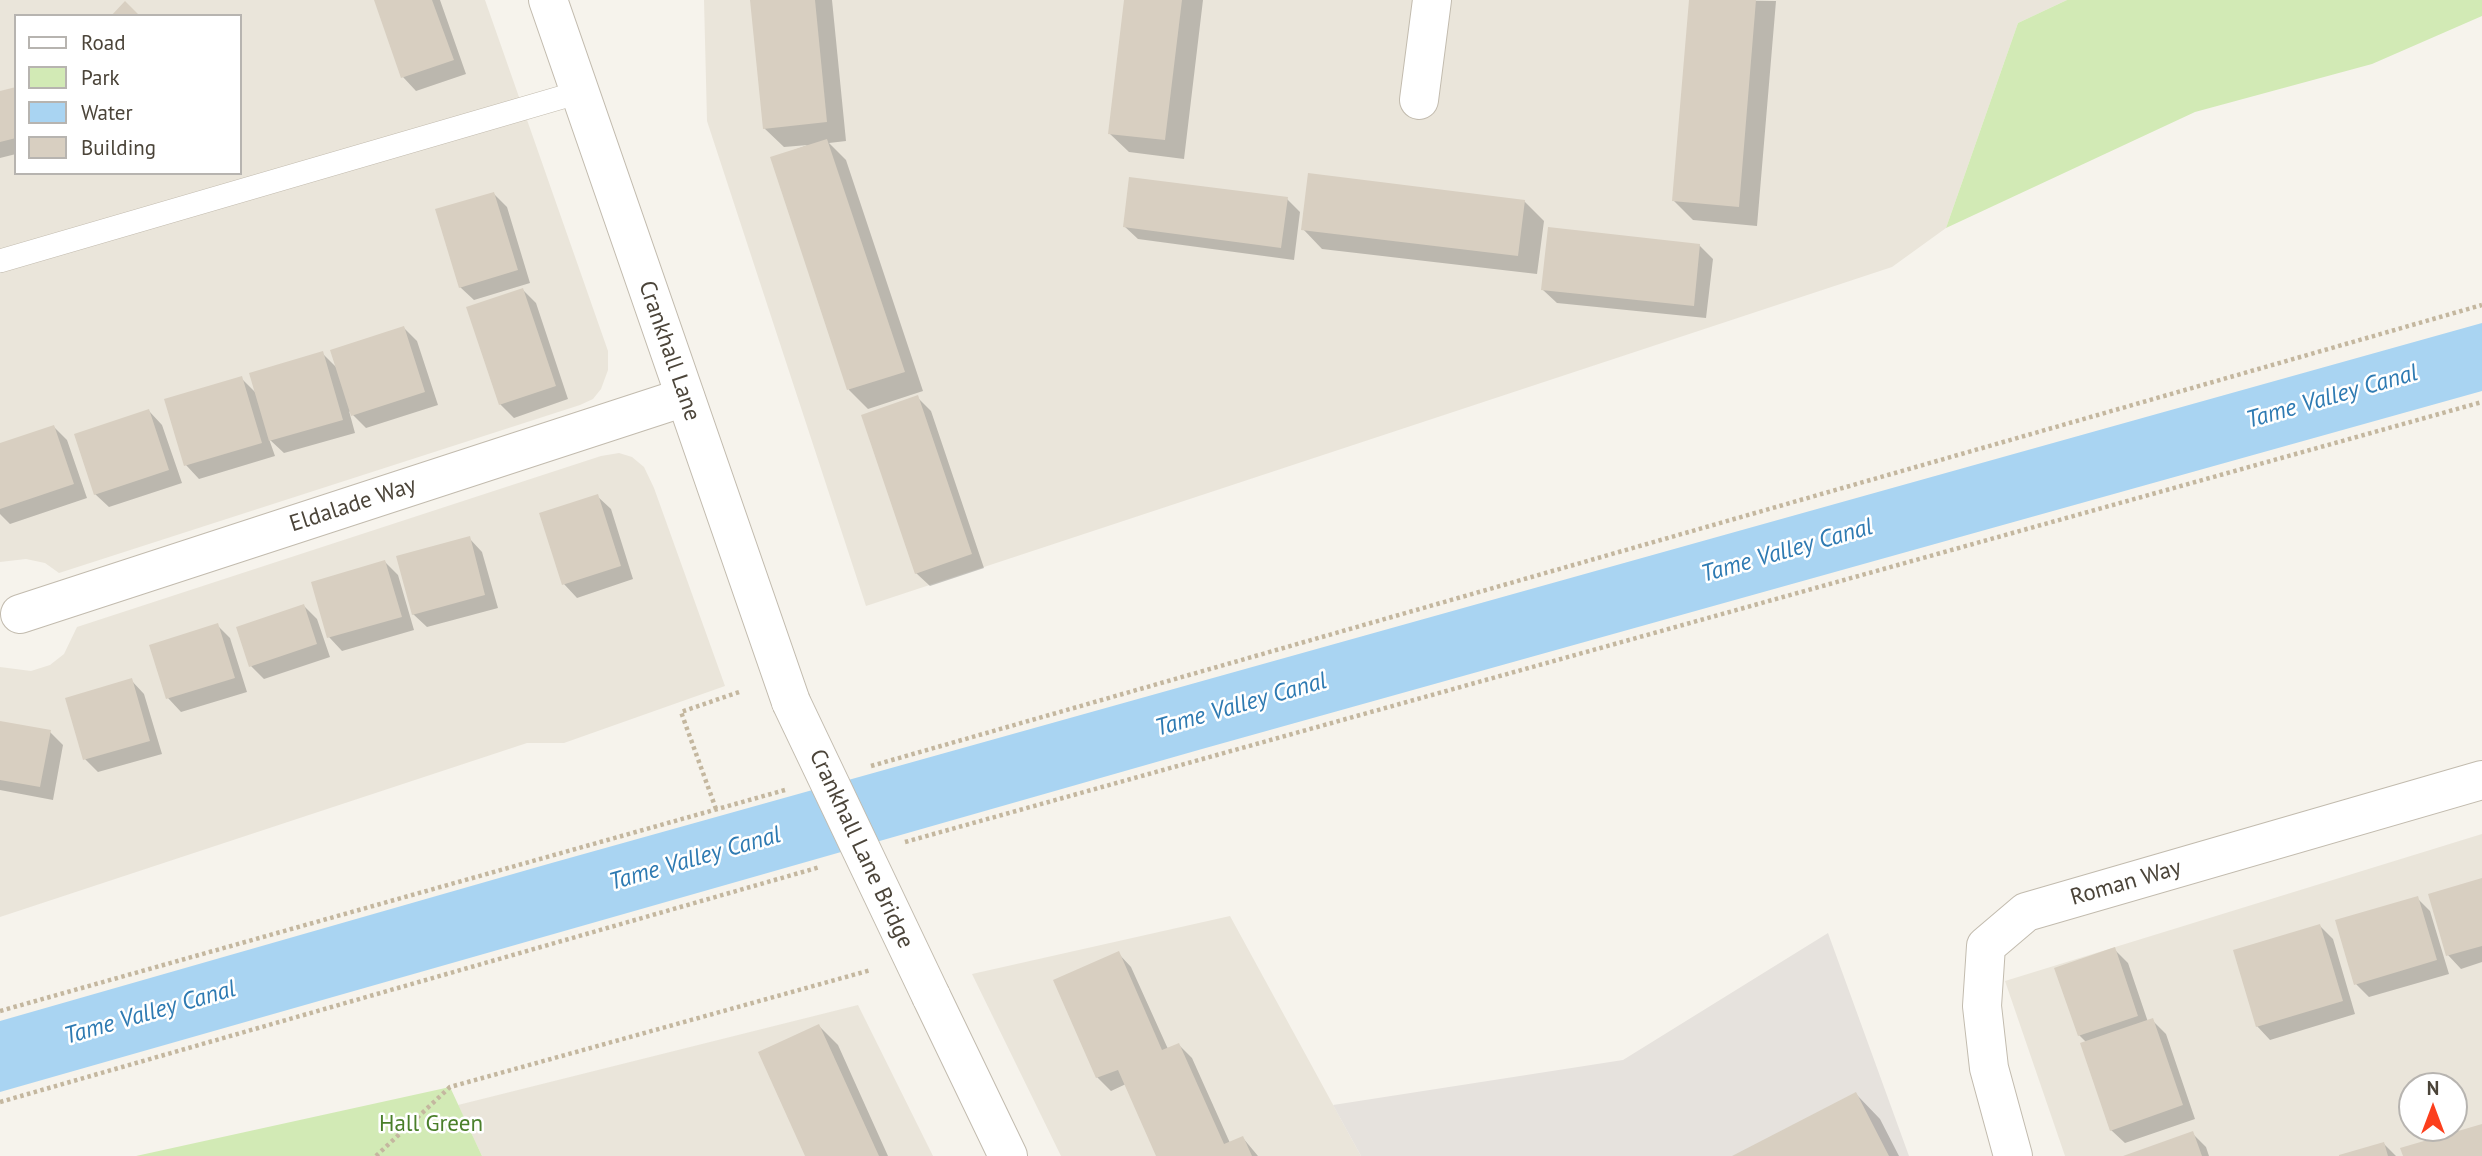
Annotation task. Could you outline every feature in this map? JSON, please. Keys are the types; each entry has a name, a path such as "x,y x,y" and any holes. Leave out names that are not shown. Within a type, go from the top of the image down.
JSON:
{"street":[{"name":"Crankhall Lane","path":"548,0 786,689"},
{"path":"1419,100 1432,0"},
{"name":"Eldalade Way","path":"20,614 685,397"},
{"name":"Crankhall Lane Bridge","path":"786,689 1008,1156"},
{"name":"Roman Way","path":"2013,1156 1989,1068 1982,1006 1986,946 2026,912 2482,780"}],"lane":[{"path":"0,261 580,92"}],"path":[{"path":"865,767 2482,305"},
{"path":"902,843 2482,402"},
{"path":"716,809 681,712 786,689"},
{"path":"0,1011 788,789"},
{"path":"0,1102 822,866"},
{"path":"376,1156 450,1087 913,958"}],"shaded area":[{"path":"0,0 485,0 608,351 608,370 601,389 593,399 59,573 45,563 26,559 0,562"},
{"path":"704,0 2067,0 2018,23 1946,228 1892,267 866,606 707,121"},
{"path":"619,453 632,457 644,467 654,488 725,686 564,743 527,743 0,917 0,667 31,671 50,665 64,654 77,627 601,456"},
{"path":"2482,834 2482,1156 2065,1156 2005,981"},
{"path":"1230,916 1361,1156 1061,1156 972,974"},
{"path":"1828,933 1909,1156 1361,1156 1333,1105 1623,1060"},
{"path":"858,1005 933,1156 482,1156 458,1105"}],"green space":[{"path":"2067,0 2482,0 2482,16 2372,64 2195,112 1946,228 2018,23"},
{"name":"Hall Green","path":"450,1087 482,1156 136,1156"}],"water":[{"name":"Tame Valley Canal","path":"2482,323 2482,391 1202,749 0,1092 0,1021 548,864"}],"building":[{"path":"374,0 432,0 454,60 401,78"},
{"path":"750,0 815,0 827,122 763,129"},
{"path":"1124,0 1182,0 1165,140 1108,134"},
{"path":"1689,0 1756,0 1739,207 1672,201"},
{"path":"125,1 138,14 113,14"},
{"path":"14,88 14,138 0,142 0,91"},
{"path":"827,139 905,372 847,390 770,157"},
{"path":"1308,173 1525,200 1518,256 1301,230"},
{"path":"1129,177 1288,197 1281,248 1123,227"},
{"path":"494,192 518,270 459,288 435,209"},
{"path":"1548,227 1700,244 1694,306 1541,290"},
{"path":"523,288 556,386 499,405 466,307"},
{"path":"404,326 425,392 351,416 330,350"},
{"path":"323,351 343,420 269,441 249,373"},
{"path":"242,376 262,443 184,466 164,399"},
{"path":"918,395 972,554 915,574 861,415"},
{"path":"149,409 169,470 94,495 74,434"},
{"path":"54,425 74,484 0,509 0,443"},
{"path":"598,494 621,566 562,585 539,513"},
{"path":"470,536 485,595 412,615 396,556"},
{"path":"385,560 402,617 327,638 311,582"},
{"path":"304,604 317,644 249,667 236,627"},
{"path":"218,623 235,678 166,699 149,645"},
{"path":"132,678 150,741 83,760 65,698"},
{"path":"0,721 51,730 40,787 0,780"},
{"path":"2482,878 2482,946 2446,956 2428,894"},
{"path":"2418,896 2437,960 2354,985 2335,920"},
{"path":"2320,924 2343,1001 2256,1027 2233,950"},
{"path":"2115,947 2138,1016 2078,1036 2054,968"},
{"path":"1119,951 1162,1050 1179,1043 1224,1144 1243,1136 1252,1156 1156,1156 1118,1070 1096,1078 1053,980"},
{"path":"2153,1018 2183,1105 2110,1131 2080,1043"},
{"path":"819,1024 879,1156 805,1156 758,1052"},
{"path":"1856,1092 1889,1156 1732,1156"},
{"path":"2482,1124 2482,1156 2403,1156 2400,1148 2420,1142 2468,1142 2468,1128"},
{"path":"2193,1131 2202,1156 2123,1156"},
{"path":"2384,1142 2388,1156 2339,1156 2339,1155"}]}
